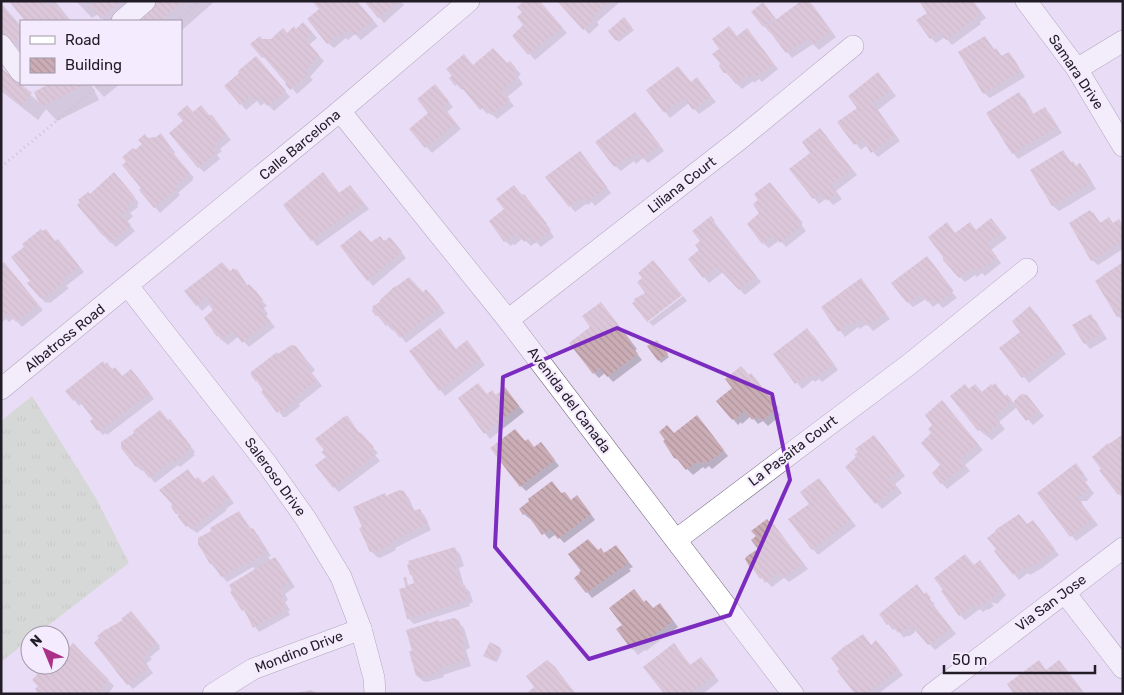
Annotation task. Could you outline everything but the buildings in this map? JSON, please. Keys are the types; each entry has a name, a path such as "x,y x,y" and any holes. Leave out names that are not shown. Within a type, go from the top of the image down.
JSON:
{"street":[{"path":"123,20 145,1"},
{"name":"Calle Barcelona","path":"128,286 340,111 469,1"},
{"name":"Samara Drive","path":"1026,1 1077,69 1123,146"},
{"path":"1077,69 1123,41"},
{"path":"1,45 20,71"},
{"name":"Liliana Court","path":"508,320 740,139 853,46"},
{"name":"Avenida del Canada","path":"340,111 508,320 793,694"},
{"name":"La Pasaita Court","path":"676,540 911,363 1027,269"},
{"name":"Albatross Road","path":"1,390 128,286"},
{"name":"Saleroso Drive","path":"128,286 267,464 306,519 341,578 361,629 374,678 375,694"},
{"name":"Via San Jose","path":"932,694 1123,548"},
{"path":"1065,593 1123,668"},
{"name":"Mondino Drive","path":"213,694 253,669 361,629"}],"path":[{"path":"177,20 199,1"},
{"path":"1,167 100,85"}],"highlighted area":[{"path":"617,328 772,394 790,480 730,615 589,659 495,547 503,377"}],"green space":[{"path":"32,396 96,498 129,563 49,625 20,625 20,647 1,662 1,421"}]}
